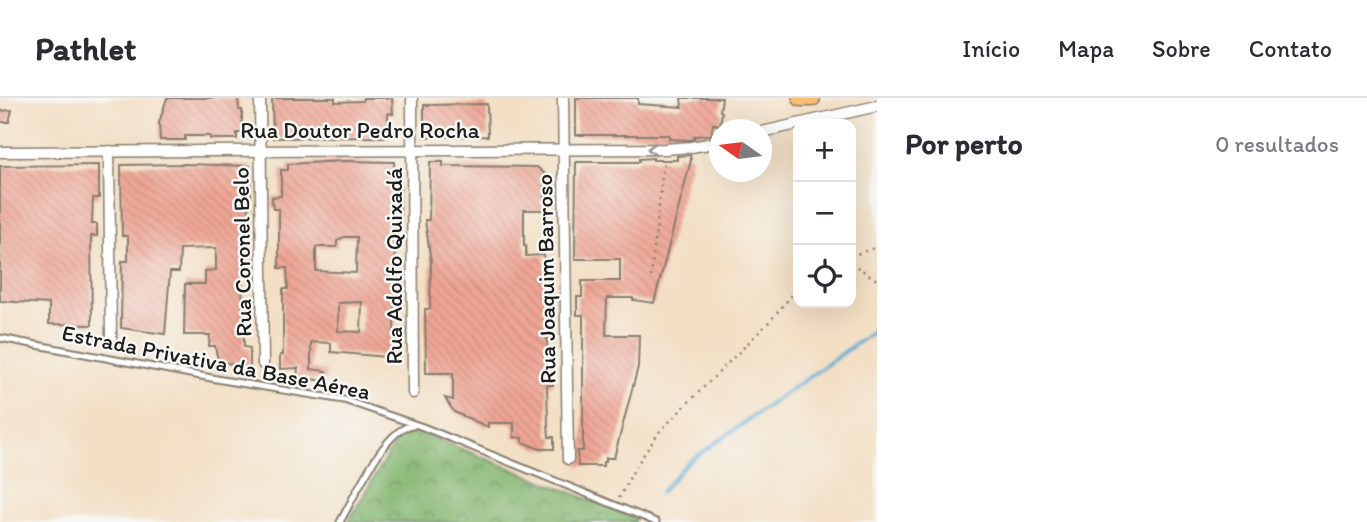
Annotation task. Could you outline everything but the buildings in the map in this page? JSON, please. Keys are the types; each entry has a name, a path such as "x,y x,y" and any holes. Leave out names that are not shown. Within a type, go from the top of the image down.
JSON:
{"main road":[{"path":"801,98 812,98"}],"street":[{"name":"Rua Coronel Belo","path":"260,98 262,364"},
{"name":"Rua Adolfo Quixadá","path":"412,98 413,393"},
{"name":"Rua Joaquim Barroso","path":"563,98 568,459"},
{"path":"772,130 877,106"},
{"name":"Rua Doutor Pedro Rocha","path":"0,152 666,149 709,144"},
{"path":"109,151 111,338"}],"lane":[{"name":"Estrada Privativa da Base Aérea","path":"0,338 344,400 423,427 656,522"},
{"path":"340,522 395,432 408,426 423,427"}],"path":[{"path":"651,277 666,149"},
{"path":"856,254 877,247"},
{"path":"856,266 877,280"},
{"path":"615,504 660,431 769,322 793,294"}],"green space":[{"path":"410,431 419,432 636,518 634,522 348,522 392,447 401,436"}],"waterway":[{"path":"660,493 687,463 877,329"}]}
